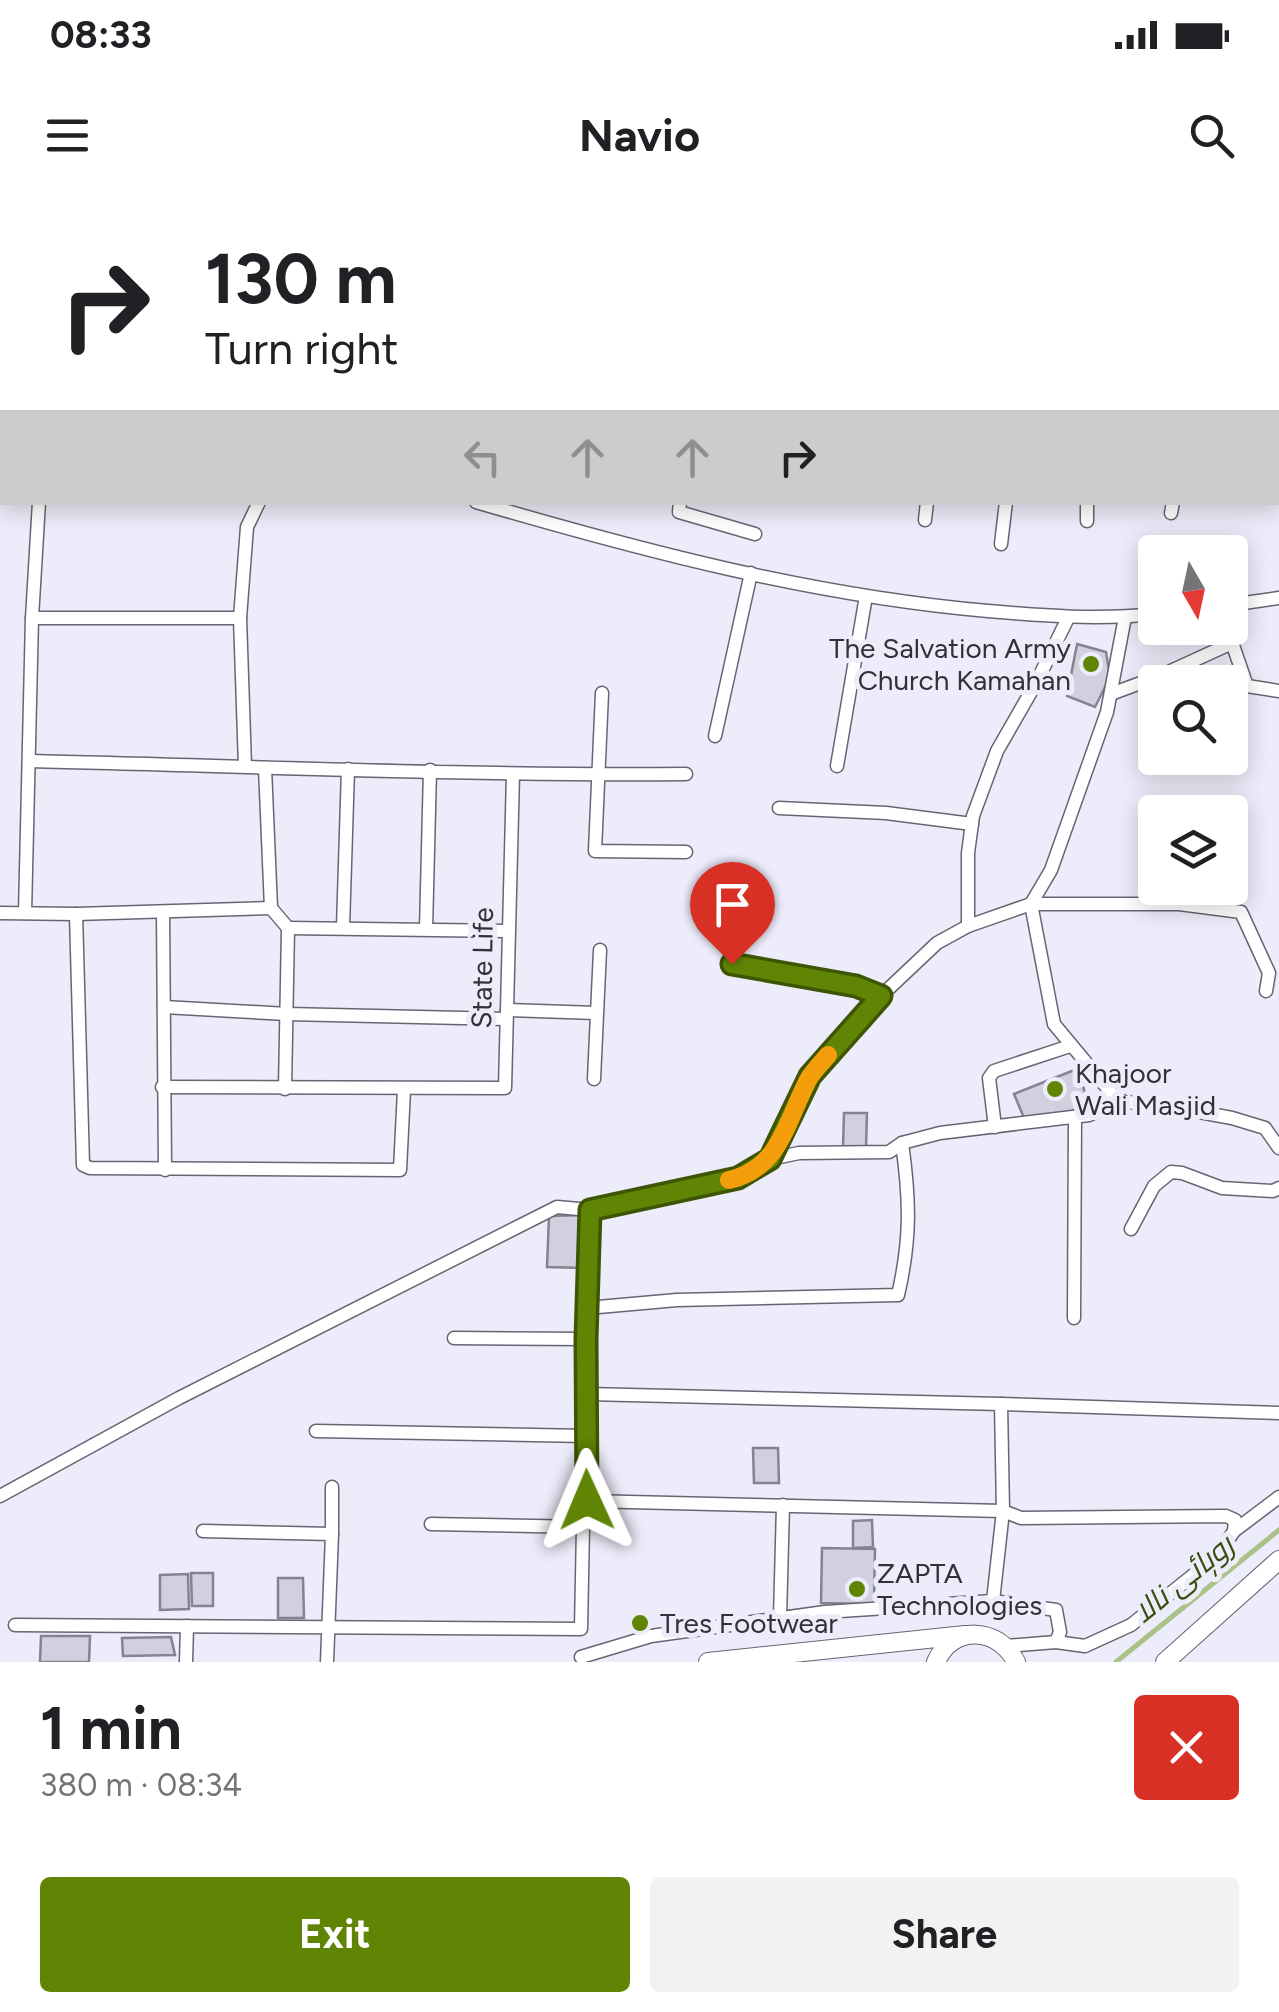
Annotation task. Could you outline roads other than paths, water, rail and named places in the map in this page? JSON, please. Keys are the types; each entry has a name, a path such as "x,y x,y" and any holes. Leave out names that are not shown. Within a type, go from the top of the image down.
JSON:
{"main road":[{"path":"1165,1662 1279,1560"},
{"path":"708,1662 980,1634 1011,1654"},
{"path":"936,1662 950,1642 965,1635"}],"street":[{"path":"25,913 39,505"},
{"path":"245,766 240,618 247,528 258,505"},
{"path":"486,505 584,534 900,603 1068,618 1138,616"},
{"path":"680,505 679,512 755,534"},
{"path":"925,520 927,505"},
{"path":"1001,544 1006,505"},
{"path":"1087,505 1087,521"},
{"path":"716,736 751,573"},
{"path":"838,766 866,596"},
{"path":"1248,602 1279,598"},
{"path":"1118,1101 1054,1024 1031,904 1050,870 1107,712 1125,617"},
{"path":"32,618 240,618"},
{"path":"968,926 972,824 997,751 1068,618"},
{"path":"1111,694 1228,645"},
{"path":"1233,645 1247,686 1279,691"},
{"path":"602,692 595,851 686,852"},
{"path":"30,762 512,774 686,774"},
{"path":"266,768 271,908 288,928 285,1089"},
{"path":"343,928 348,769"},
{"path":"426,930 430,770"},
{"name":"State Life","path":"162,1087 505,1088 512,774"},
{"path":"779,808 886,813 972,824"},
{"path":"770,1159 810,1076 881,996 937,943 968,926 1031,904 1179,904 1240,912 1269,973 1266,991"},
{"path":"0,913 271,908"},
{"path":"162,912 164,1170"},
{"path":"76,914 83,1165 164,1170 400,1170 404,1090"},
{"path":"288,928 506,931"},
{"path":"594,1079 600,950"},
{"path":"732,964 856,986 881,996"},
{"path":"164,1007 287,1014 596,1013"},
{"path":"994,1127 989,1078 994,1070 1070,1046"},
{"path":"0,1496 179,1398 556,1207 590,1210 738,1178 770,1159 799,1152 889,1152 902,1143 940,1134 1089,1114 1118,1101 1172,1106 1232,1118 1265,1128 1279,1148"},
{"path":"1074,1318 1075,1116"},
{"path":"587,1308 677,1300 898,1295 906,1260 910,1202 902,1143"},
{"path":"1131,1229 1154,1186 1172,1172 1222,1188 1279,1188"},
{"path":"590,1210 587,1500 580,1660 651,1636 780,1618 993,1601 1056,1610 1060,1632 1056,1642"},
{"path":"454,1338 586,1339"},
{"path":"587,1394 1279,1413"},
{"path":"993,1601 1003,1511 1001,1404"},
{"path":"316,1431 586,1436"},
{"path":"327,1662 332,1486"},
{"path":"1011,1654 1056,1642 1085,1646 1131,1625 1218,1556 1234,1532 1279,1498"},
{"path":"587,1500 1003,1511 1021,1518 1226,1516 1234,1520 1234,1532"},
{"path":"780,1618 783,1504"},
{"path":"430,1524 583,1527"},
{"path":"204,1531 332,1534"},
{"path":"15,1625 580,1630"},
{"path":"186,1662 187,1626"}],"waterway":[{"name":"روہائی نالا","path":"1116,1662 1279,1530"}],"place":[{"name":"The Salvation Army Church Kamahan","path":"1091,664"},
{"name":"Khajoor Wali Masjid","path":"1055,1089"},
{"name":"ZAPTA Technologies","path":"857,1589"},
{"name":"Tres Footwear","path":"640,1623"}]}
